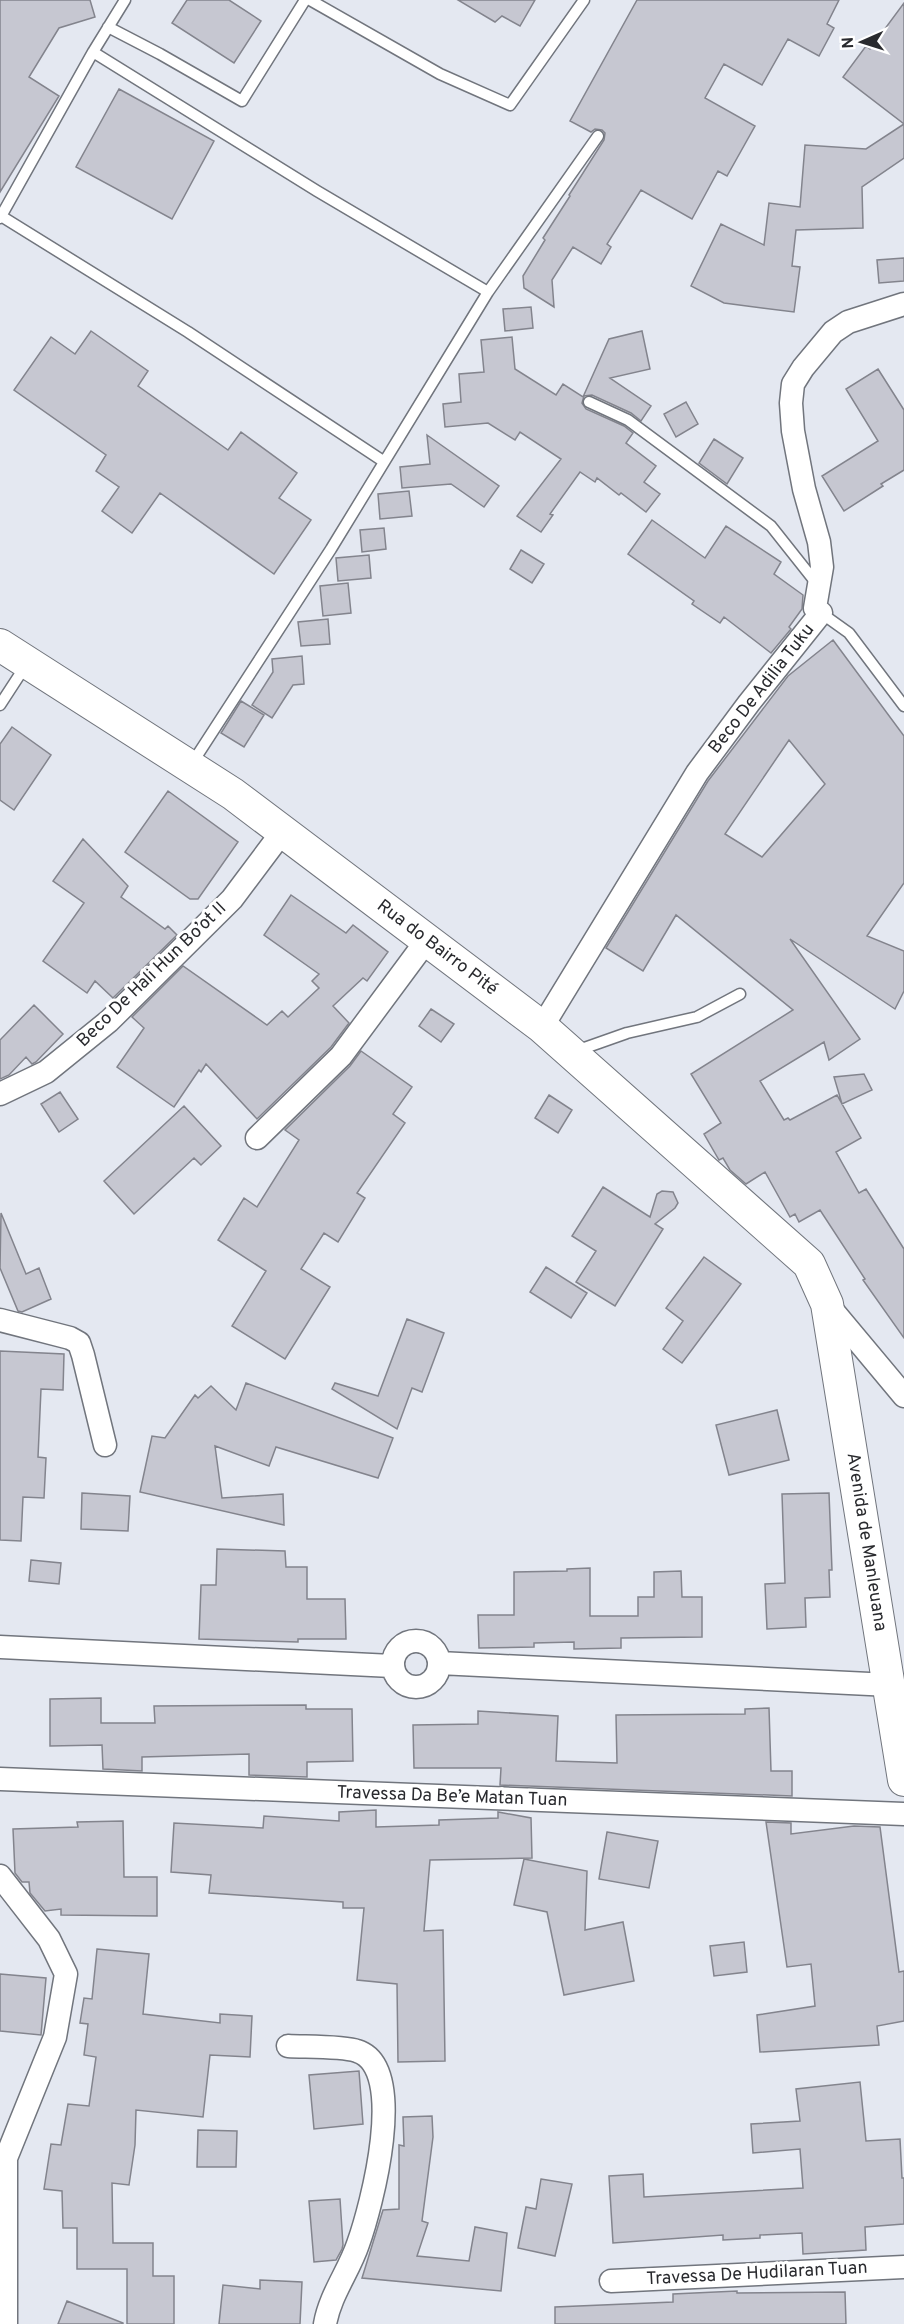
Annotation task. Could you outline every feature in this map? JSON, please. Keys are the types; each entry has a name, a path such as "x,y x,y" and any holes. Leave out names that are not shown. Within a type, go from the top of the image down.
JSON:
{"main road":[{"name":"Rua do Bairro Pité","path":"0,645 233,794 542,1027 573,1052 809,1264 827,1304"},
{"name":"Avenida de Manleuana","path":"827,1304 904,1780"}],"street":[{"name":"Beco De Adilia Tuku","path":"542,1027 697,773 821,613 815,608 822,567 819,542 804,489 793,431 791,403 794,384 803,368 833,332 848,322 904,304"},
{"name":"Beco De Hali Hun Bo’ot II","path":"0,1094 46,1072 109,1021 232,899 283,831"},
{"path":"258,1138 341,1056 427,940"},
{"path":"827,1304 904,1396"},
{"path":"0,1320 70,1338 78,1344 83,1355 105,1445"},
{"path":"422,1641 434,1650 439,1663 436,1675 428,1684 417,1688 405,1685 396,1677 392,1665 396,1652 407,1642 422,1641"},
{"path":"0,1647 392,1665"},
{"path":"439,1663 890,1685"},
{"name":"Travessa Da Be’e Matan Tuan","path":"0,1779 904,1814"},
{"path":"0,1876 49,1939 66,1974 55,2037 6,2158 3,2178 6,2324"},
{"path":"288,2046 358,2051 375,2065 382,2089 382,2146 373,2199 358,2247 338,2287 326,2324"},
{"name":"Travessa De Hudilaran Tuan","path":"611,2282 904,2267"}],"lane":[{"path":"125,0 93,52 1,217 188,332 383,461"},
{"path":"108,27 242,101 305,0"},
{"path":"310,0 440,74 510,105 584,0"},
{"path":"93,52 317,191 488,292"},
{"path":"190,766 331,549 488,292 598,136"},
{"path":"589,402 628,420 771,526 819,587"},
{"path":"821,613 849,633 904,706"},
{"path":"0,705 27,662"},
{"path":"573,1052 627,1033 696,1017 740,994"}],"building":[{"path":"0,0 90,0 95,17 59,28 29,77 59,96 0,192"},
{"path":"187,0 229,0 261,21 234,63 172,23"},
{"path":"458,0 535,0 520,26 502,16 495,22"},
{"path":"637,0 839,0 827,24 834,28 819,56 788,39 762,85 724,64 705,98 755,126 727,176 718,171 692,219 641,190 607,244 611,247 601,264 573,247 552,280 554,307 524,288 523,276 545,240 543,238 604,140 605,133 602,130 595,129 591,132 570,121"},
{"path":"904,3 904,124 843,77 866,46 870,49"},
{"path":"119,89 214,141 172,219 76,167"},
{"path":"904,124 904,158 862,187 863,228 796,230 792,266 800,267 794,312 724,303 691,286 721,224 764,245 769,203 800,207 805,145 866,149"},
{"path":"904,258 904,281 879,283 877,260"},
{"path":"531,307 533,328 505,331 503,309"},
{"path":"91,331 148,371 138,386 228,450 241,432 297,473 279,498 311,520 274,574 160,493 132,533 102,511 119,487 96,471 106,455 14,390 51,337 75,354"},
{"path":"642,331 650,369 610,378 651,406 641,421 631,413 592,395 584,396 582,403 586,409 624,426 633,433 626,443 656,466 644,482 660,494 646,512 597,478 595,482 580,472 550,514 553,515 541,532 517,516 561,459 520,432 515,440 488,423 445,427 443,404 461,402 459,374 484,372 481,340 512,337 515,369 556,395 563,384 583,397 609,339"},
{"path":"878,369 904,410 904,470 844,511 822,476 878,441 846,389"},
{"path":"686,402 698,424 676,437 664,414"},
{"path":"427,435 499,486 484,507 451,484 402,488 400,467 430,464"},
{"path":"714,439 743,458 727,484 699,463"},
{"path":"409,491 412,516 380,519 378,494"},
{"path":"652,520 705,558 726,526 781,562 774,574 803,595 802,609 789,627 791,629 771,653 724,617 720,623 692,604 694,601 628,554"},
{"path":"384,528 386,549 362,552 360,530"},
{"path":"521,550 544,564 532,583 510,569"},
{"path":"369,555 371,578 338,581 336,558"},
{"path":"348,583 351,613 323,616 320,586"},
{"path":"328,619 330,644 301,646 298,622"},
{"path":"833,640 904,736 904,883 867,936 904,951 904,991 895,1009 790,939 860,1039 829,1060 824,1042 760,1081 784,1120 788,1118 790,1120 837,1095 861,1138 836,1152 859,1193 866,1189 904,1249 904,1338 863,1280 865,1279 820,1210 799,1222 795,1214 790,1217 765,1172 746,1184 730,1170 723,1158 719,1160 704,1134 721,1123 691,1074 793,1010 676,915 643,971 606,948 708,781 788,676","holes":["789,740 825,784 762,857 725,834"]},
{"path":"302,656 304,684 293,685 272,718 252,705 273,672 272,659"},
{"path":"241,701 264,715 244,747 221,733"},
{"path":"12,727 51,755 14,810 0,800 0,744"},
{"path":"168,791 238,842 198,899 190,899 125,852"},
{"path":"83,839 128,886 121,897 165,929 168,926 177,935 113,998 95,981 87,993 43,961 84,903 53,881"},
{"path":"291,895 346,933 353,925 388,952 367,981 363,978 333,1006 349,1023 331,1047 257,1119 206,1064 201,1072 199,1070 174,1107 117,1067 144,1028 132,1017 183,966 267,1025 282,1011 288,1017 319,988 312,981 319,974 264,935"},
{"path":"34,1005 63,1034 36,1062 32,1064 26,1057 9,1075 0,1079 0,1040"},
{"path":"431,1009 454,1024 441,1042 419,1026"},
{"path":"361,1051 412,1087 393,1114 405,1123 357,1193 365,1198 338,1242 324,1233 301,1269 330,1287 285,1359 232,1326 266,1271 218,1240 244,1198 257,1207 299,1140 285,1130 350,1066"},
{"path":"864,1074 872,1090 842,1104 834,1077"},
{"path":"60,1092 78,1119 59,1132 41,1104"},
{"path":"549,1095 572,1110 558,1133 535,1118"},
{"path":"184,1106 221,1146 201,1165 194,1158 134,1214 104,1181"},
{"path":"603,1187 650,1217 657,1194 662,1191 673,1192 678,1203 655,1224 663,1229 615,1306 576,1282 596,1251 572,1236"},
{"path":"1,1213 26,1274 39,1268 51,1299 22,1312 18,1311 0,1268"},
{"path":"704,1257 741,1284 682,1363 663,1349 683,1321 666,1308"},
{"path":"546,1267 587,1293 571,1318 530,1292"},
{"path":"407,1319 444,1333 422,1392 412,1388 397,1429 332,1389 335,1383 378,1396"},
{"path":"0,1351 64,1354 63,1390 41,1389 38,1457 46,1458 44,1498 23,1497 21,1541 0,1540"},
{"path":"246,1383 393,1438 378,1478 276,1447 269,1466 215,1446 222,1498 283,1494 284,1525 140,1492 152,1436 165,1438 195,1395 198,1398 211,1386 236,1410"},
{"path":"777,1410 789,1460 729,1475 716,1425"},
{"path":"82,1493 130,1496 128,1531 81,1529"},
{"path":"829,1493 832,1570 829,1570 830,1597 805,1598 806,1627 767,1629 765,1584 785,1583 782,1494"},
{"path":"217,1549 285,1551 286,1567 307,1567 307,1599 345,1599 346,1639 298,1639 298,1642 199,1639 201,1585 216,1585"},
{"path":"31,1560 61,1563 59,1584 29,1581"},
{"path":"590,1568 590,1616 638,1616 638,1597 654,1597 654,1572 681,1571 682,1597 702,1597 702,1637 621,1638 621,1648 574,1649 574,1642 534,1643 534,1647 479,1648 478,1615 514,1615 514,1572"},
{"path":"101,1698 101,1723 155,1723 154,1706 306,1705 306,1709 352,1709 353,1761 307,1762 307,1777 249,1775 249,1754 142,1757 142,1771 103,1769 102,1745 50,1746 50,1699"},
{"path":"769,1708 771,1771 792,1771 792,1796 500,1785 501,1768 414,1768 413,1725 478,1724 478,1711 558,1716 556,1761 617,1763 616,1715 745,1714 745,1709"},
{"path":"376,1810 376,1827 439,1825 439,1820 498,1818 498,1812 531,1818 532,1858 430,1860 424,1931 443,1930 445,2061 398,2062 397,1984 357,1980 364,1908 343,1908 343,1902 209,1893 211,1875 171,1872 174,1823 263,1828 264,1816 339,1821 339,1812"},
{"path":"123,1821 124,1877 157,1877 157,1916 61,1915 61,1909 45,1911 30,1893 29,1882 22,1882 15,1873 13,1829 78,1827 77,1822"},
{"path":"766,1822 791,1823 791,1834 854,1826 880,1827 899,1972 904,1971 904,2021 877,2026 879,2045 760,2052 757,2015 815,2006 811,1964 787,1967"},
{"path":"607,1832 658,1841 649,1888 599,1879"},
{"path":"524,1859 587,1871 585,1930 623,1922 634,1981 564,1995 547,1912 514,1905"},
{"path":"744,1942 747,1972 714,1976 710,1946"},
{"path":"97,1949 149,1954 143,2014 220,2023 220,2014 252,2016 250,2057 210,2055 203,2117 136,2110 135,2145 129,2185 112,2183 113,2243 153,2243 153,2276 174,2276 174,2324 127,2324 127,2269 77,2269 77,2228 63,2228 62,2191 44,2189 51,2144 61,2145 68,2104 89,2106 96,2057 84,2055 88,2024 80,2023 84,1998 92,1999"},
{"path":"0,1974 46,1978 41,2035 0,2031"},
{"path":"359,2071 363,2124 314,2129 309,2075"},
{"path":"860,2082 866,2141 900,2139 902,2178 904,2178 904,2224 865,2227 866,2250 803,2254 802,2233 723,2240 723,2235 613,2243 609,2176 643,2174 644,2197 803,2188 800,2149 753,2153 751,2124 800,2121 796,2089"},
{"path":"432,2116 433,2137 422,2221 428,2223 417,2256 469,2261 475,2227 507,2233 501,2291 362,2278 383,2210 399,2209 399,2145 404,2146 403,2117"},
{"path":"198,2130 237,2131 236,2167 197,2167"},
{"path":"541,2179 572,2184 555,2256 518,2248 526,2207 536,2209"},
{"path":"340,2199 342,2249 336,2260 314,2262 309,2201"},
{"path":"260,2280 302,2282 300,2324 219,2324 223,2285 260,2289"},
{"path":"737,2291 737,2293 845,2292 846,2324 555,2324 555,2307 673,2302 673,2294"},
{"path":"67,2301 123,2323 123,2324 58,2324"}]}
